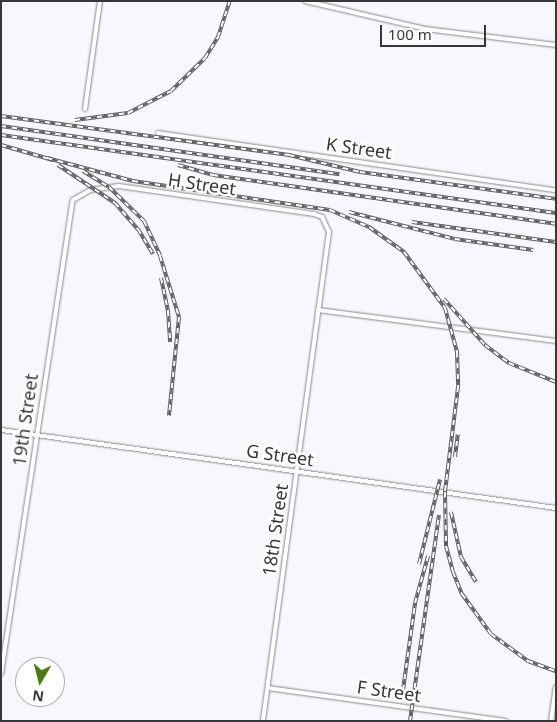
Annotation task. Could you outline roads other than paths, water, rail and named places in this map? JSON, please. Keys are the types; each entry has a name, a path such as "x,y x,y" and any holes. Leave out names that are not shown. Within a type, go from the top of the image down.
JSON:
{"lane":[{"path":"84,109 100,1"},
{"path":"305,1 425,29 556,45"},
{"name":"K Street","path":"158,133 556,190"},
{"name":"H Street","path":"73,200 90,190 119,186 314,214 327,224"},
{"name":"19th Street","path":"1,674 73,200"},
{"name":"18th Street","path":"263,721 329,232 327,224"},
{"path":"318,310 556,341"},
{"name":"G Street","path":"1,430 556,508"},
{"path":"551,721 556,687"},
{"name":"F Street","path":"268,688 506,721"}],"railway":[{"path":"75,120 128,113 171,91 205,58 218,37 230,1"},
{"path":"1,116 289,155 360,172 556,199"},
{"path":"1,126 340,174"},
{"path":"1,135 556,213"},
{"path":"1,145 53,160"},
{"path":"47,158 133,181 330,210 369,227 404,252 445,308 457,352 458,387 445,492 446,546 453,572 462,594 491,634 528,661 556,671"},
{"path":"58,165 115,203 138,229 153,254"},
{"path":"178,165 213,175 556,224"},
{"path":"83,171 109,187 144,221 160,256 179,317 169,415"},
{"path":"349,212 455,239 533,250"},
{"path":"412,222 556,242"},
{"path":"161,278 168,311 170,342"},
{"path":"444,299 485,345 509,363 556,382"},
{"path":"455,457 458,434"},
{"path":"419,564 440,480"},
{"path":"451,512 461,557 476,582"},
{"path":"410,721 439,515"},
{"path":"403,690 415,603 428,556"}]}
